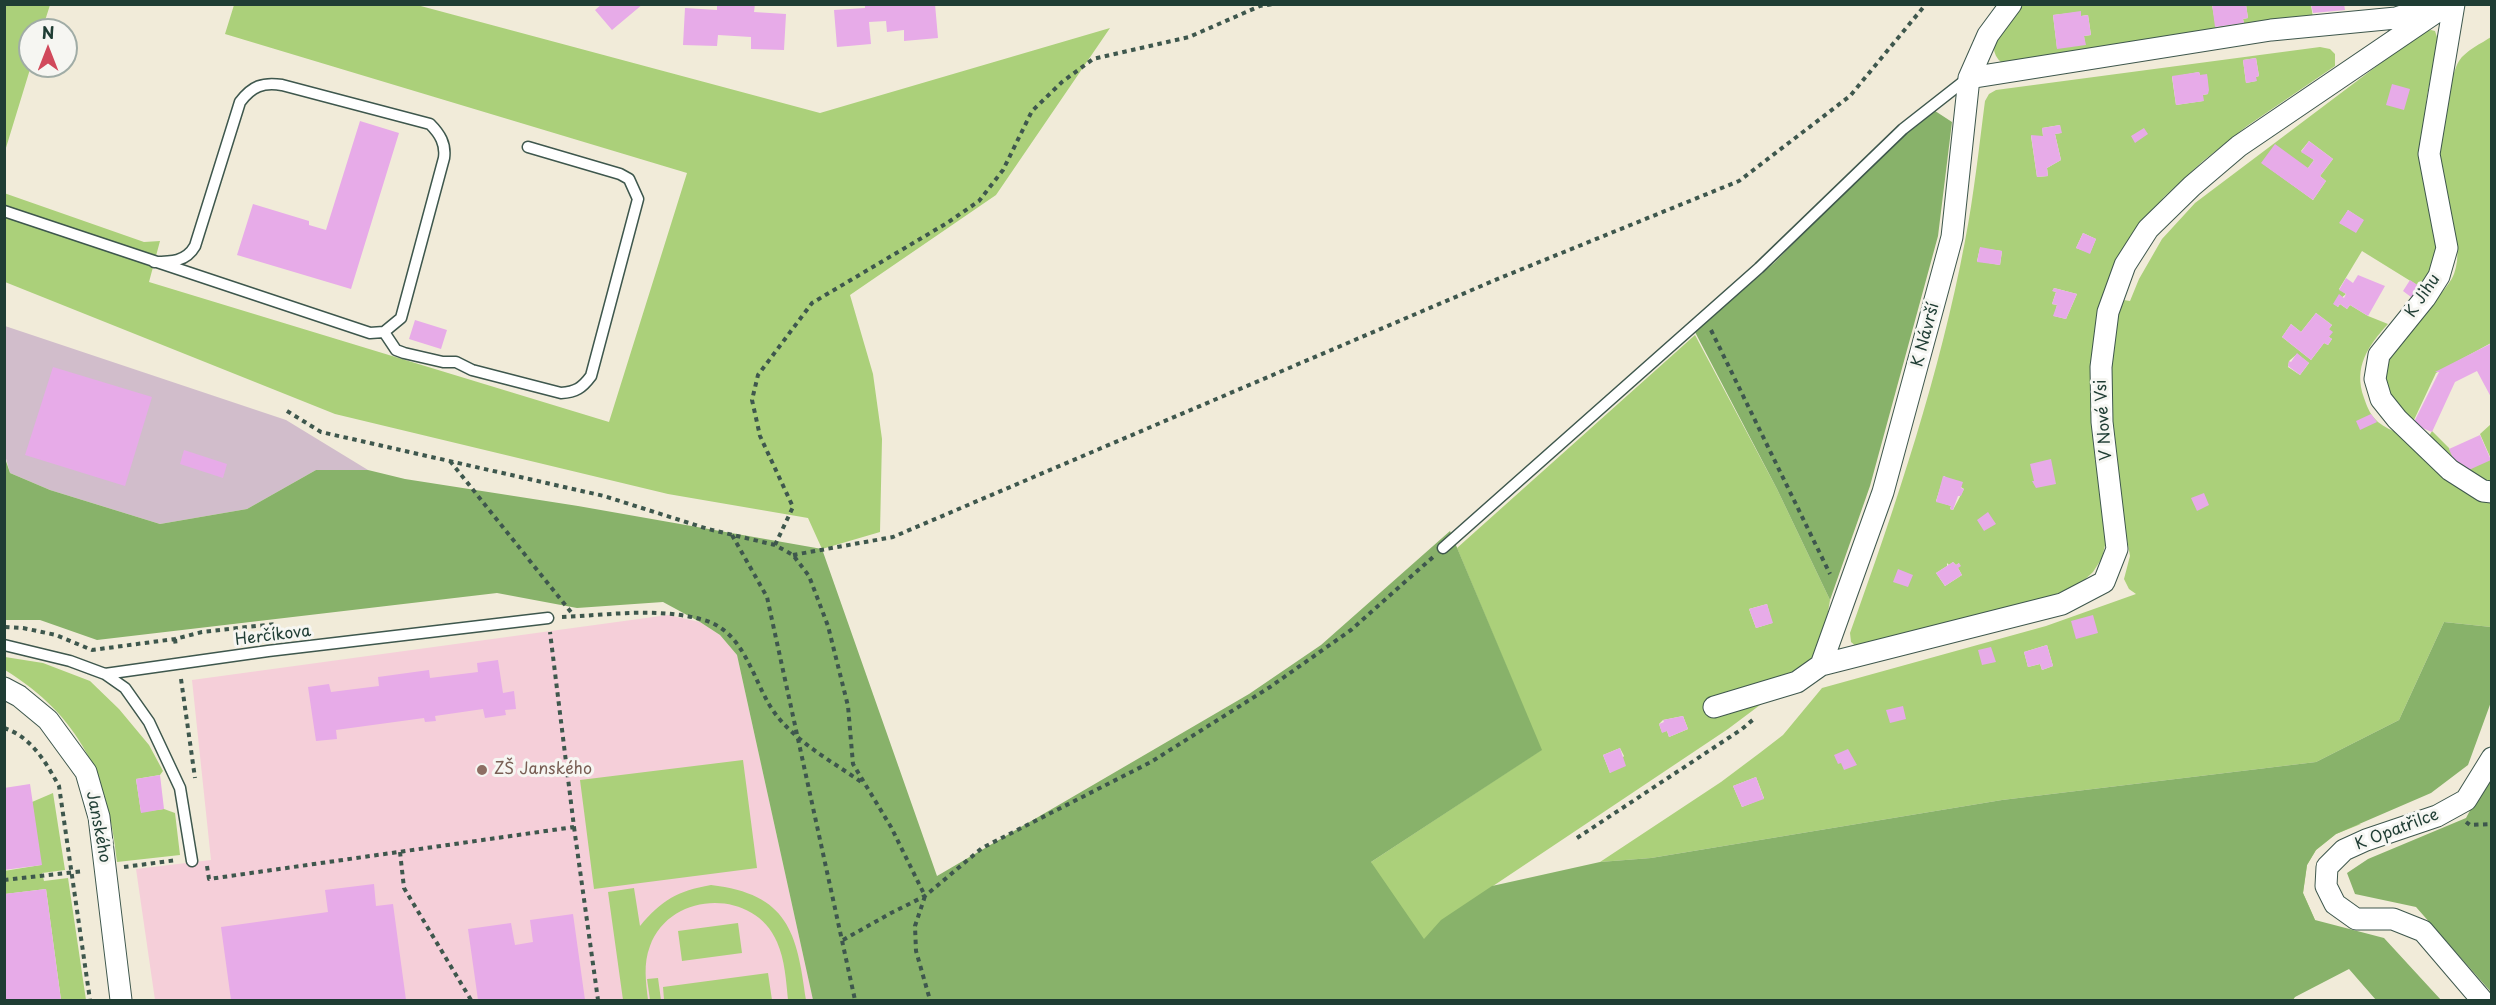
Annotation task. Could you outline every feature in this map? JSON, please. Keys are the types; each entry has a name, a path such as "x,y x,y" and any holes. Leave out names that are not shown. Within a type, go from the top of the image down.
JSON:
{"street":[{"name":"K Návrší","path":"1821,666 1883,492 1952,237 1968,78 1988,35 2012,4"},
{"path":"1968,78 2271,30 2396,18 2439,4"},
{"name":"V Nové Vsi","path":"1714,707 1797,682 1821,666 2062,604 2104,582 2117,549 2102,422 2101,367 2108,312 2125,265 2148,229 2192,186 2239,146 2448,4"},
{"name":"K Jihu","path":"2454,4 2429,154 2447,248 2439,276 2425,298 2379,355 2375,379 2381,399 2397,420 2450,470 2483,491 2492,492"},
{"name":"Janského","path":"4,688 19,696 48,720 86,772 99,817 122,1000"},
{"name":"K Opatřilce","path":"2482,1000 2422,931 2393,919 2356,919 2335,904 2326,886 2327,867 2344,850 2366,840 2437,816 2466,800 2492,758"}],"lane":[{"path":"1443,548 1759,268 1903,129 1968,78"},
{"path":"4,211 154,262 370,333 384,332 401,318 445,147 437,130 430,124 282,85 269,83 257,86 240,102 195,246 190,254 182,259 154,262"},
{"path":"384,332 396,350 405,353 443,362 456,362 471,370 561,393 573,392 583,387 591,376 638,199 629,179 620,174 528,147"},
{"name":"Herčíkova","path":"4,645 70,661 105,674 280,650 548,618"},
{"path":"105,674 125,688 149,722 176,779 180,789 192,861"}],"path":[{"path":"775,545 793,507 760,436 752,400 758,375 812,303 947,223 979,201 1003,170 1032,111 1062,82 1093,59 1189,37 1260,6 1273,4"},
{"path":"793,555 893,537 1500,278 1739,181 1850,96 1926,4"},
{"path":"1705,316 1844,602"},
{"path":"287,411 321,432 604,496 732,535 775,545 793,555 809,576 828,626 848,706 852,764 891,827 925,896 915,926 916,951 930,1000"},
{"path":"450,461 574,617"},
{"path":"732,535 767,597 855,1000"},
{"path":"843,940 925,896 982,848 1151,762 1270,687 1351,630 1443,548"},
{"path":"598,1000 548,618 647,612 705,620 727,632 747,659 776,715 796,736 864,784"},
{"path":"4,627 23,628 56,635 92,650 175,639 202,632 275,624 280,650"},
{"path":"175,639 196,788"},
{"path":"1577,838 1742,729 1758,716"},
{"path":"4,728 32,745 46,762 59,786 90,1000"},
{"path":"206,860 209,879 574,827"},
{"path":"400,852 404,888 471,1000"},
{"path":"4,880 178,860"}],"shaded area":[{"path":"5,326 286,420 368,470 316,470 247,509 160,524 50,490 10,473 5,455"},
{"name":"ZŠ Janského","path":"668,615 700,622 720,635 737,655 813,1000 155,1000 136,869 211,860 192,680"}],"green space":[{"path":"5,4 50,5 46,18 18,18 18,78 27,78 5,151"},
{"path":"234,5 417,5 820,113 1110,28 996,195 850,295 873,374 882,439 880,532 822,549 808,518 668,494 335,414 5,282 4,193 144,242 160,241 149,282 609,422 687,173 225,34"},
{"path":"2023,5 2212,5 2216,27 2244,23 2243,19 2248,18 2246,5 2311,5 2314,24 2002,63 1996,56 1995,41 2004,25","holes":["2080,12 2081,16 2088,15 2091,35 2084,36 2085,44 2057,48 2053,15"]},
{"path":"2435,31 2438,40 2427,96 2420,159 2422,174 2442,242 2425,290 2362,251 2339,289 2346,294 2334,304 2338,307 2340,304 2347,309 2350,305 2388,324 2374,340 2361,367 2361,387 2364,398 2376,420 2388,429 2425,443 2432,431 2449,448 2460,473 2491,459 2491,627 2444,622 2399,720 2316,762 2002,800 1651,858 1600,862 1721,782 1783,735 1822,688 2046,626 2136,594 2129,589 2124,579 2130,556 2106,421 2117,299 2130,301 2139,279 2162,239 2195,203 2422,32","holes":["2309,141 2333,159 2320,176 2326,181 2313,200 2262,163 2308,168 2314,160 2301,151","2348,210 2363,220 2356,232 2340,223","2316,313 2332,325 2329,329 2329,337 2332,339 2328,345 2324,343 2311,360 2282,337 2291,324 2301,332","2297,354 2309,363 2300,375 2288,367 2289,361","2047,645 2053,666 2042,670 2040,664 2028,667 2024,652","1756,777 1764,798 1742,807 1733,786"]},
{"path":"2491,37 2491,343 2436,373 2413,422 2381,405 2382,350 2442,293 2454,274 2457,248 2455,234 2438,180 2437,146 2455,69 2462,57"},
{"path":"2320,47 2330,49 2335,54 2335,66 2247,126 2203,161 2164,197 2130,239 2104,297 2106,541 2102,558 2093,572 2080,584 2042,600 1857,647 1851,642 1850,633 1900,488 1930,390 1965,241 1985,101 1989,94 1996,90","holes":["2256,58 2259,76 2256,77 2256,81 2246,83 2243,60","2199,72 2200,75 2207,75 2208,94 2203,95 2203,101 2176,105 2172,77","2060,125 2061,133 2055,134 2061,160 2047,168 2048,176 2037,177 2031,136 2043,136 2042,128","2083,233 2096,239 2090,253 2076,248","1980,248 2002,251 2000,265 1977,261","2054,288 2077,294 2066,319 2054,316 2057,305 2052,304 2056,292 2053,291","1944,476 1964,489 1953,510 1950,509 1951,506 1936,501","1953,562 1956,565 1959,563 1958,568 1962,575 1945,586 1936,573 1947,566 1947,563 1949,565"]},
{"path":"1929,107 1952,122 1938,236 1870,486 1830,600 1777,489 1695,332 1774,263"},
{"path":"1695,335 1777,489 1830,600 1820,660 1728,729 1493,886 2361,824 2336,834 2316,850 2307,865 2303,893 2315,920 1781,1000 1409,1000 1371,862 1541,750 1457,548","holes":["1767,604 1772,623 1756,628 1749,609","1683,716 1688,729 1669,737 1667,731 1662,732 1659,724 1663,720","1620,748 1624,756 1610,773 1603,755"]},
{"path":"2491,424 2491,459 2480,434"},
{"path":"4,455 10,473 50,490 160,524 247,509 316,470 368,470 405,479 578,506 822,549 937,876 1249,694 1321,645 1450,531 1542,750 1371,862 1424,939 1441,920 1492,886 1600,862 1651,858 2002,800 2316,762 2399,720 2444,622 2491,627 2491,702 2468,765 2431,793 2336,834 2316,850 2307,865 2303,893 2315,920 2384,938 2441,1000 2376,1000 2349,969 2293,1000 813,1000 737,655 720,635 663,602 577,608 497,593 97,640 40,620 5,620"},
{"path":"5,657 43,663 90,681 119,709 149,745 163,771 160,775 136,779 141,812 164,809 175,813 180,855 117,862 107,803 86,751 71,728 53,707 5,670"},
{"path":"743,760 757,868 594,889 580,780"},
{"path":"2491,771 2491,992 2416,907 2355,894 2347,873 2368,859 2466,818"},
{"path":"53,793 65,870 42,873 44,881 68,878 86,1000 61,1000 46,889 5,894 4,871 41,865 32,802"},
{"path":"711,885 757,897 773,907 784,920 798,955 806,1000 788,1000 782,956 766,924 750,912 732,905 712,903 693,906 675,915 660,928 650,946 646,960 648,1000 623,1000 608,892 634,888 640,926 656,909 671,898 689,890"},
{"path":"738,923 742,953 682,961 678,931"},
{"path":"768,973 772,1000 664,1000 663,987"},
{"path":"658,978 661,1000 650,1000 647,979"}],"building":[{"path":"602,4 643,4 612,30 595,10"},
{"path":"717,4 755,4 754,12 786,14 784,50 751,49 751,37 718,35 717,46 683,45 685,8 717,10"},
{"path":"865,4 935,4 938,38 904,41 904,30 887,32 886,21 869,22 871,44 837,47 834,10 865,8"},
{"path":"2212,4 2246,4 2248,18 2243,19 2244,23 2215,27"},
{"path":"2311,4 2344,4 2345,10 2313,13"},
{"path":"2081,11 2081,16 2088,15 2091,35 2084,36 2086,45 2057,49 2053,15"},
{"path":"2256,58 2259,76 2256,77 2257,81 2246,83 2243,60"},
{"path":"2199,72 2200,75 2207,74 2209,90 2208,94 2203,95 2204,101 2176,105 2172,76"},
{"path":"2392,84 2410,89 2404,110 2386,105"},
{"path":"360,121 399,133 351,289 237,255 253,204 309,221 309,225 326,230"},
{"path":"2060,125 2062,133 2055,134 2061,160 2047,168 2048,176 2037,177 2031,135 2043,136 2042,128"},
{"path":"2144,128 2148,134 2135,143 2131,136"},
{"path":"2309,141 2333,159 2320,176 2326,181 2313,200 2261,163 2275,144 2308,168 2314,160 2301,152"},
{"path":"2348,210 2364,220 2356,233 2339,223"},
{"path":"2083,233 2096,239 2090,254 2076,248"},
{"path":"1980,247 2002,251 2000,265 1977,262"},
{"path":"2358,275 2385,286 2368,316 2350,305 2347,309 2340,304 2338,307 2333,304 2339,294 2344,298 2346,294 2339,290 2346,278 2353,283"},
{"path":"2410,280 2425,290 2415,300 2403,291"},
{"path":"2054,288 2077,294 2066,319 2053,316 2057,305 2052,304 2056,292 2052,291"},
{"path":"2316,313 2332,325 2329,329 2333,332 2329,337 2332,339 2328,345 2324,343 2311,360 2282,337 2291,324 2301,332"},
{"path":"415,320 447,330 441,349 409,339"},
{"path":"2492,343 2492,399 2477,371 2455,382 2432,432 2413,424 2439,372 2435,372"},
{"path":"2297,353 2309,363 2300,375 2288,366 2289,361 2291,362"},
{"path":"53,367 152,397 125,486 25,455"},
{"path":"2371,414 2377,422 2360,430 2356,421"},
{"path":"2480,435 2491,460 2460,474 2449,449"},
{"path":"184,450 227,464 223,478 180,464"},
{"path":"2051,459 2056,484 2036,488 2032,481 2034,481 2030,464"},
{"path":"1943,476 1963,482 1961,488 1964,489 1961,496 1958,496 1953,510 1950,509 1951,506 1936,502"},
{"path":"2204,493 2209,505 2197,511 2191,498"},
{"path":"1988,512 1996,524 1984,531 1977,520"},
{"path":"1953,562 1956,565 1959,563 1961,566 1958,568 1962,575 1945,586 1936,573"},
{"path":"1898,569 1913,575 1908,587 1893,582"},
{"path":"1767,604 1773,623 1756,628 1749,609"},
{"path":"2093,615 2098,633 2076,639 2071,621"},
{"path":"2047,645 2053,666 2042,670 2040,664 2028,667 2024,652"},
{"path":"1991,647 1996,662 1982,665 1978,650"},
{"path":"498,660 503,693 514,691 516,709 505,710 506,715 485,718 483,709 435,716 436,721 425,722 424,718 336,730 337,739 316,741 308,687 329,684 331,692 379,686 378,677 429,670 430,678 478,672 477,663"},
{"path":"1903,706 1906,719 1890,723 1886,710"},
{"path":"1683,716 1688,729 1669,737 1667,731 1662,733 1659,724 1664,722 1663,720"},
{"path":"1620,748 1626,766 1610,773 1603,755"},
{"path":"1848,749 1857,765 1844,770 1834,755"},
{"path":"160,775 164,809 141,813 136,779"},
{"path":"1756,777 1764,799 1742,807 1733,786"},
{"path":"30,784 42,865 4,870 4,788"},
{"path":"374,884 376,906 393,904 406,1000 231,1000 221,927 328,912 325,890"},
{"path":"46,889 61,1000 4,1000 4,894"},
{"path":"573,914 585,1000 478,1000 468,929 511,923 515,945 533,942 530,920"}],"place":[{"name":"ZŠ Janského","path":"482,770"}]}
